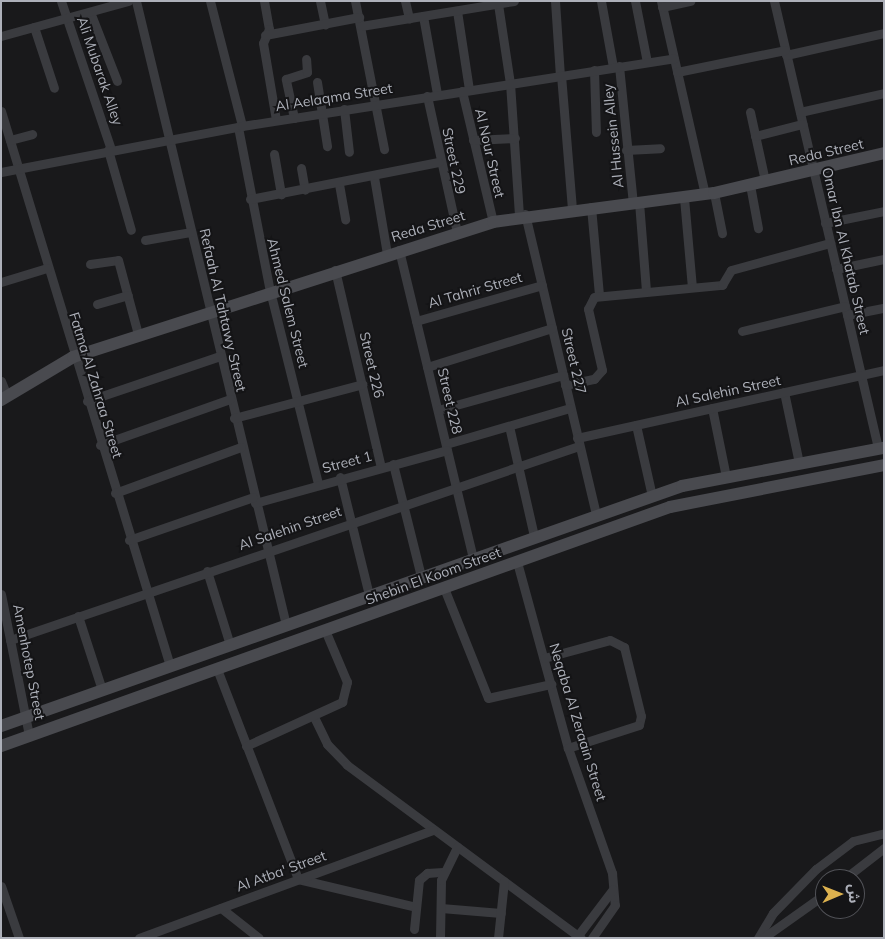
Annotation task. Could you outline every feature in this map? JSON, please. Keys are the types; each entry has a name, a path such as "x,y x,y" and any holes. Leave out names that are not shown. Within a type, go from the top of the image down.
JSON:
{"street":[{"name":"Ali Mubarak Alley","path":"61,1 110,150 131,230"},
{"path":"1,36 90,12 107,4 128,1"},
{"name":"Refaah Al Tahtawy Street","path":"136,1 234,418 286,625"},
{"name":"Ahmed Salem Street","path":"210,1 240,126 250,199 270,291 318,483"},
{"path":"264,1 269,26 265,35 276,120"},
{"path":"320,1 325,24"},
{"path":"355,1 378,104 384,149"},
{"path":"405,1 409,19"},
{"path":"265,35 325,24 409,19 514,1"},
{"path":"555,1 572,209"},
{"name":"Al Hussein Alley","path":"600,1 616,67 626,150 636,202 646,291"},
{"path":"635,1 647,62"},
{"path":"690,1 661,4 709,194 722,233"},
{"name":"Omar Ibn Al Khatab Street","path":"774,1 861,376 881,448"},
{"name":"Street 227","path":"498,4 510,83 522,215 542,285 596,515"},
{"name":"Al Nour Street","path":"457,11 465,90 473,140 493,222"},
{"path":"90,12 117,81"},
{"name":"Street 229","path":"423,16 438,162 457,232"},
{"path":"34,27 54,88"},
{"path":"677,72 884,34"},
{"name":"Al Aelaqma Street","path":"1,172 240,126 674,58"},
{"path":"294,118 286,79 307,72 306,59"},
{"path":"594,70 596,132"},
{"path":"317,82 327,146"},
{"path":"800,112 884,93"},
{"path":"344,109 349,152"},
{"name":"Fatma Al Zahraa Street","path":"1,111 86,401 170,666"},
{"path":"750,112 765,181"},
{"path":"755,136 802,124"},
{"path":"10,140 32,134"},
{"path":"473,140 515,138"},
{"path":"626,150 660,148"},
{"name":"Reda Street","path":"4,398 73,357 270,291 457,232 522,215 709,194 884,153"},
{"path":"274,154 281,194"},
{"path":"250,199 339,184 438,162"},
{"path":"302,168 305,190"},
{"name":"Street 228","path":"374,177 393,252 416,321 473,558"},
{"path":"339,184 345,219"},
{"path":"750,184 758,228"},
{"path":"684,198 692,288"},
{"path":"591,207 599,295"},
{"path":"826,224 884,211"},
{"path":"145,240 191,232"},
{"path":"565,385 600,374 588,309 590,300 599,295 722,285 731,270 830,243"},
{"path":"90,264 117,259 138,334"},
{"path":"836,269 884,259"},
{"path":"1,282 47,268"},
{"name":"Street 226","path":"335,270 381,467"},
{"name":"Al Tahrir Street","path":"416,321 542,285"},
{"path":"96,304 128,295"},
{"path":"742,331 845,306"},
{"path":"847,315 884,308"},
{"path":"427,367 552,328"},
{"path":"86,401 220,356"},
{"name":"Al Salehin Street","path":"10,640 518,465 578,442 636,425 884,370"},
{"path":"438,410 562,375"},
{"path":"1,381 4,398"},
{"path":"234,418 363,384"},
{"path":"784,392 799,463"},
{"path":"100,445 230,399"},
{"name":"Street 1","path":"130,540 254,500 393,464 570,408"},
{"path":"712,408 726,477"},
{"path":"636,425 652,496"},
{"path":"509,426 534,536"},
{"path":"115,493 241,446"},
{"name":"Shebin El Koom Street","path":"1,726 534,536 652,496 726,477 881,448"},
{"path":"393,464 422,576"},
{"name":"Shebin El Koom Street","path":"1,746 670,507 884,465"},
{"path":"340,477 369,595"},
{"name":"Neqaba Al Zeraain Street","path":"517,562 568,748 610,867 614,905 592,938"},
{"path":"208,571 230,645"},
{"path":"444,588 488,698 550,684"},
{"name":"Amenhotep Street","path":"1,594 26,717 28,736"},
{"path":"78,616 102,690"},
{"path":"246,746 314,717 342,702 347,693 325,630"},
{"path":"544,658 610,640 624,647 641,716 639,725 568,748"},
{"path":"217,669 298,879 416,907"},
{"path":"314,717 340,759 432,830 578,937 613,889"},
{"name":"Al Atba' Street","path":"139,938 432,830"},
{"path":"758,938 773,913 816,869 854,841 884,832"},
{"path":"440,938 443,872 457,848"},
{"path":"857,869 884,848"},
{"path":"414,929 421,877 443,872"},
{"path":"498,938 504,881"},
{"path":"1,886 19,938"},
{"path":"763,938 815,901"},
{"path":"221,908 259,938"},
{"path":"441,908 501,913"}]}
